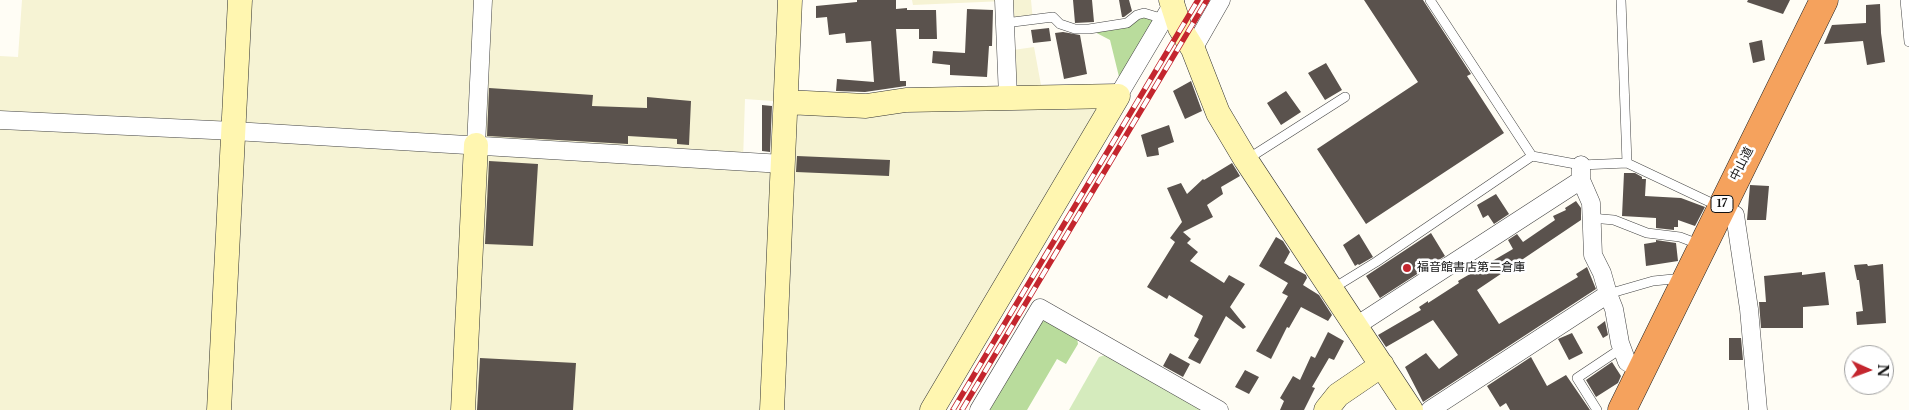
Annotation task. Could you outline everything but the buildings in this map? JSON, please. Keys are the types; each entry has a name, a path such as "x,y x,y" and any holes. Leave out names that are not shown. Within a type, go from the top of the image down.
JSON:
{"highway":[{"name":"中山道","path":"1622,410 1824,0"}],"street":[{"path":"219,410 240,0"},
{"path":"463,410 482,0"},
{"path":"772,410 790,0"},
{"path":"1004,0 1008,97"},
{"path":"1193,49 1221,0"},
{"path":"1171,6 1180,28 1193,49 1218,113 1246,160 1411,410"},
{"path":"932,410 1171,6"},
{"path":"786,102 866,106 906,100 1118,96"},
{"path":"0,120 234,131 783,164"},
{"path":"1356,326 1581,173 1590,203 1593,255 1602,273 1614,309 1622,348 1627,362 1642,369"},
{"path":"1721,207 1734,215 1749,308 1758,410"},
{"path":"1430,410 1608,294"},
{"path":"979,410 1040,308 1219,410"},
{"path":"1326,410 1338,395 1382,365"}],"lane":[{"path":"1430,0 1532,156 1581,173 1627,163 1721,207"},
{"path":"1622,0 1627,163"},
{"path":"1904,0 1909,42"},
{"path":"1005,23 1053,17 1060,24 1075,29 1090,30 1127,23 1137,15 1171,6"},
{"path":"1246,160 1344,97"},
{"path":"1332,290 1532,156"},
{"path":"1591,218 1614,220 1647,233 1693,240 1702,246"},
{"path":"1608,294 1653,281 1688,277"},
{"path":"1597,410 1577,378 1622,348"}],"shaded area":[{"path":"22,0 790,0 786,101 1007,97 1006,51 1034,47 1043,96 1118,96 932,410 0,410 0,56 18,57","holes":["745,99 786,102 783,164 743,161"]},
{"path":"912,0 1031,0 1033,21 1005,23 1004,1 913,5"}],"green space":[{"path":"1137,15 1164,19 1122,89 1110,40 1089,29 1114,27"},
{"path":"1047,320 1077,338 1078,344 1066,364 1057,359 1027,410 986,410 1038,323"},
{"path":"1105,355 1202,410 1069,410 1099,357"}],"railway":[{"path":"953,410 1198,0"},
{"path":"962,410 1207,0"}],"place":[{"name":"福音館書店第二倉庫","path":"1407,268"}]}
